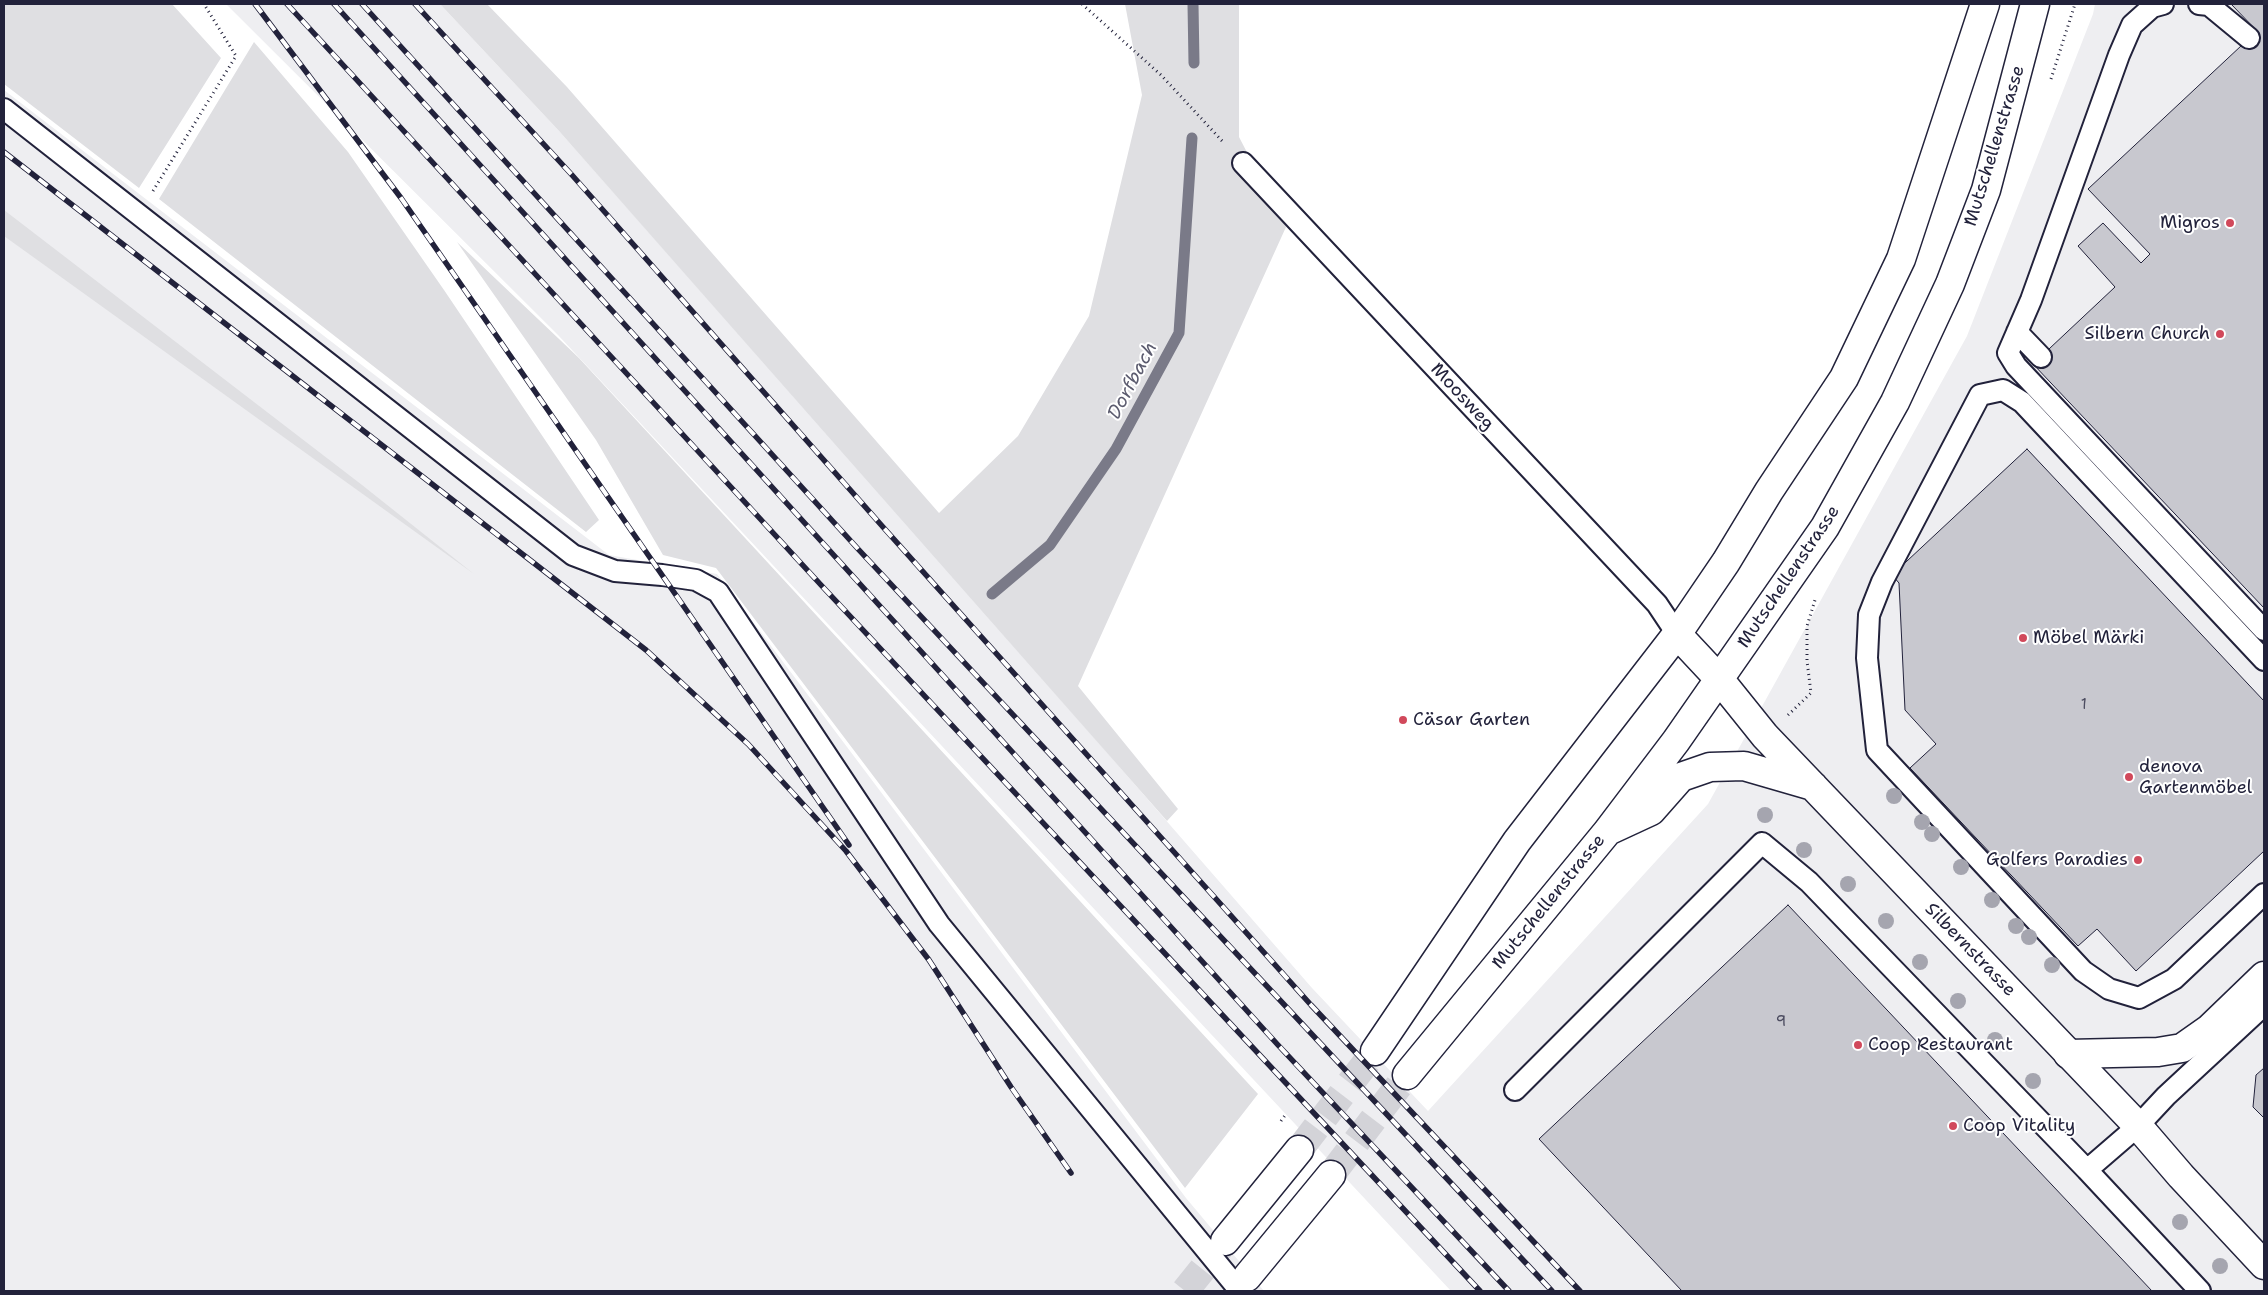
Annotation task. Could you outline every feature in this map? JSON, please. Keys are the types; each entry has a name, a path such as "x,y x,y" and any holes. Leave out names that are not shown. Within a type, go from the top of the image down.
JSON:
{"main road":[{"path":"1375,1051 1517,841 1677,634 1726,562 1769,490 1844,378 1901,260 1985,4"},
{"name":"Mutschellenstrasse","path":"1407,1075 1607,832 1720,680 1825,527 1895,402 1950,284 1986,190 2035,4"},
{"name":"Silbernstrasse","path":"1677,634 1720,680 1765,736 2138,1126 2181,1176 2264,1265"},
{"path":"1607,832 1651,810 1681,777 1710,767 1744,766 1814,787"},
{"path":"2068,1054 2158,1052 2182,1048 2209,1029 2264,976"},
{"path":"1224,1241 1299,1150"},
{"path":"1244,1284 1331,1175"}],"lane":[{"path":"2198,4 2209,5 2248,38"},
{"path":"2155,5 2132,25 2119,55 2031,300 2008,353 2016,366 2264,630"},
{"path":"4,109 573,555 615,571 696,580 718,592 939,924 1244,1284"},
{"name":"Moosweg","path":"1243,164 1657,604 1677,634"},
{"path":"2017,332 2041,357"},
{"path":"2264,660 2022,402 2003,390 1980,394 1882,582 1869,615 1867,658 1877,750 2083,971 2109,989 2139,998 2174,979 2264,894"},
{"path":"1515,1090 1762,843 1808,882 2087,1170 2200,1291"},
{"path":"2087,1170 2138,1126 2166,1096 2264,1005"}],"path":[{"path":"139,214 236,56 204,4"},
{"path":"1082,4 1161,75 1243,164"}],"shaded area":[{"path":"4,4 172,4 221,58 139,188 4,84"},
{"path":"226,4 440,4 559,131 941,562 1312,988 1428,1111 1708,804 1967,336 2093,14 2095,4 2264,4 2264,1291 1451,1291 558,335"},
{"path":"440,4 487,4 567,87 939,513 1018,436 1089,316 1142,95 1125,4 1239,4 1239,137 1286,227 1078,686 1178,809 1167,821 559,131"},
{"path":"254,42 348,152 444,290 599,520 586,532 159,199"},
{"path":"4,90 609,555 717,574 1186,1198 1264,1291 4,1291"},
{"path":"4,210 362,485 474,574 4,236"},
{"path":"457,242 579,358 1258,1094 1185,1188 716,568 663,555 596,440"}],"building":[{"path":"2231,4 2264,4 2264,608 2033,364 2115,287 2078,246 2103,223 2141,263 2150,254 2088,189 2257,31"},
{"path":"2027,449 2264,701 2264,851 2136,971 2097,929 2078,946 1910,768 1936,744 1905,710 1899,583 1892,575"},
{"path":"1788,905 2152,1291 1682,1291 1539,1139"},
{"path":"2264,1068 2264,1118 2253,1107 2256,1075"}],"waterway":[{"name":"Dorfbach","path":"1193,4 1194,63"},
{"name":"Dorfbach","path":"992,594 1050,545 1116,449 1179,333 1192,138"}],"tunnel":[{"path":"1299,1150 1375,1051"},
{"path":"1331,1175 1407,1075"},
{"path":"1185,1291 1225,1241"}],"railway":[{"path":"255,4 401,198 849,845"},
{"path":"287,4 821,585 1480,1291"},
{"path":"334,4 1278,1045 1509,1291"},
{"path":"362,4 859,550 1552,1291"},
{"path":"415,4 572,175 883,527 1311,1005 1580,1291"},
{"path":"4,152 646,650 748,744 846,851 929,960 1011,1087 1071,1173"}],"place":[{"name":"Migros","path":"2230,223"},
{"name":"Silbern Church","path":"2220,334"},
{"name":"Möbel Märki","path":"2023,638"},
{"name":"Cäsar Garten","path":"1403,720"},
{"name":"denova Gartenmöbel","path":"2129,777"},
{"name":"Golfers Paradies","path":"2138,860"},
{"name":"Coop Restaurant","path":"1858,1045"},
{"name":"Coop Vitality","path":"1953,1126"}]}
